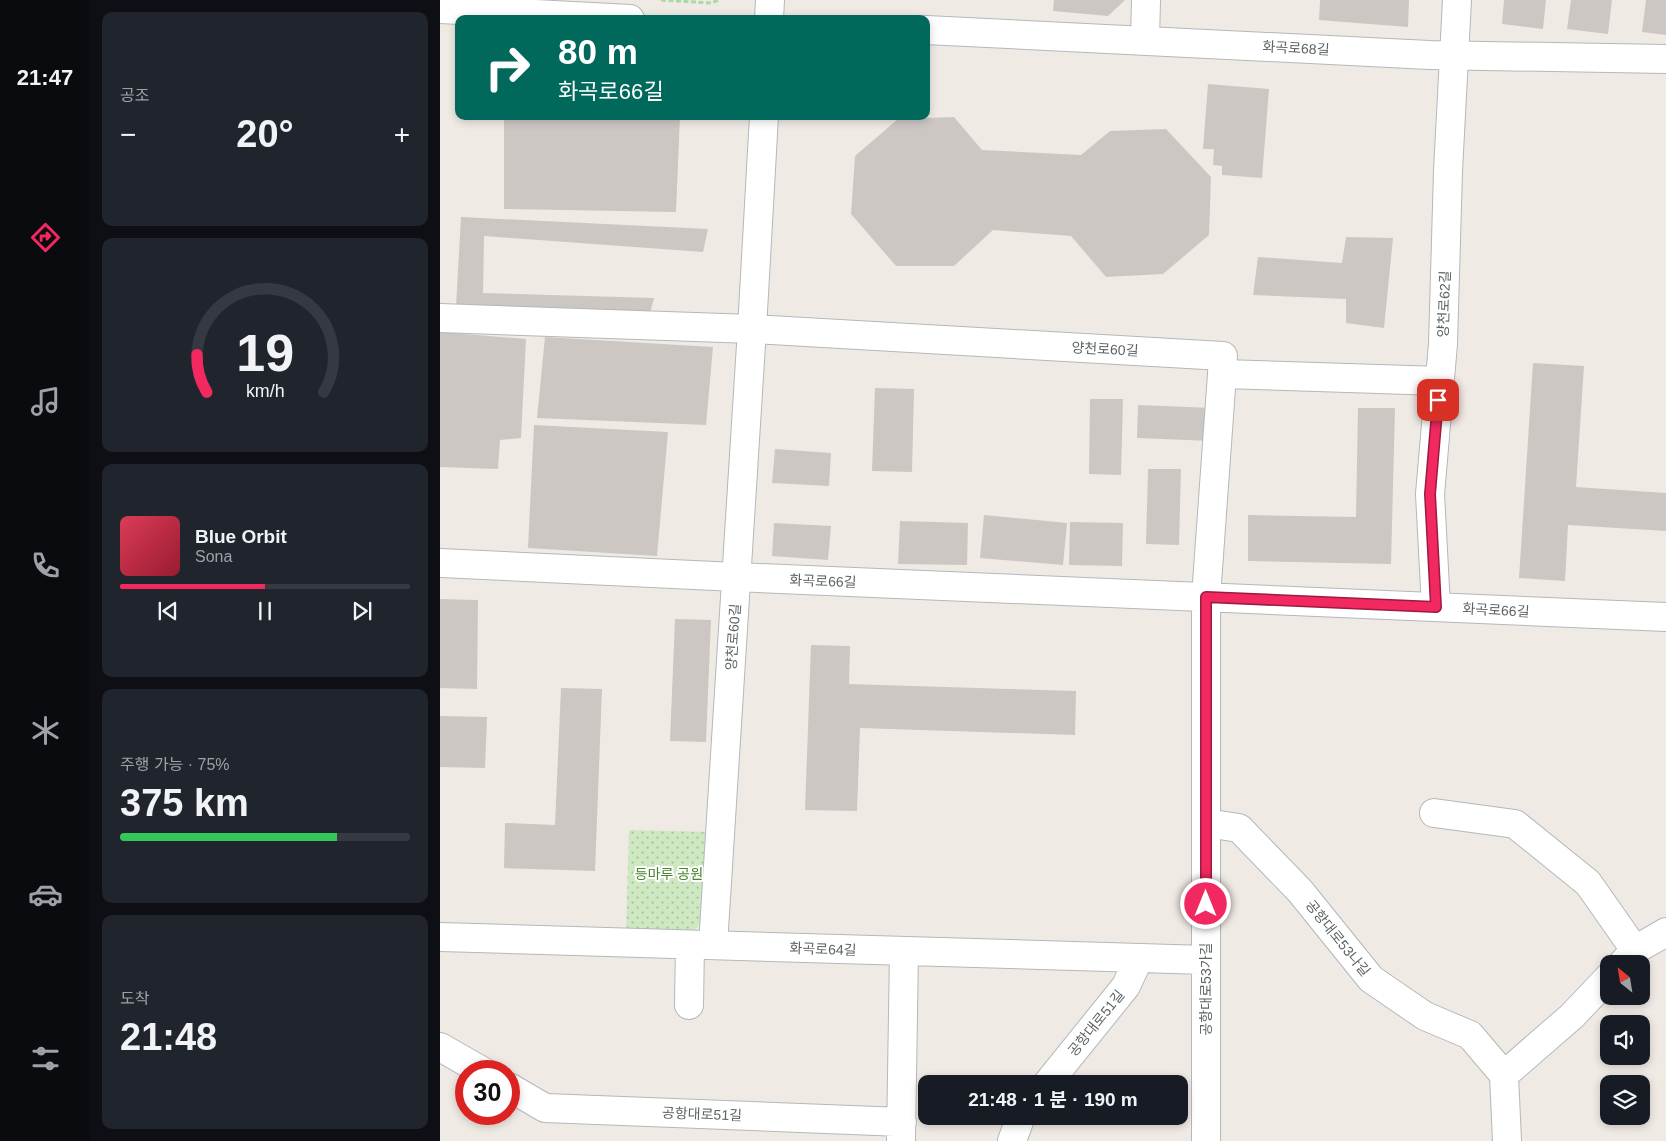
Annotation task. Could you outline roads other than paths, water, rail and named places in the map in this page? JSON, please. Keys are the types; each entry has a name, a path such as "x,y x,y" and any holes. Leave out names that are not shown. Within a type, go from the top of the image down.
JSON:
{"street":[{"path":"769,15 770,0"},
{"path":"1145,41 1146,0"},
{"name":"양천로62길","path":"1436,607 1430,494 1443,344 1448,181 1457,0"},
{"path":"440,9 554,15"},
{"name":"화곡로68길","path":"930,30 1454,55 1666,59"},
{"name":"양천로60길","path":"689,1005 702,945 736,577 764,120"},
{"name":"양천로60길","path":"440,318 752,329 1223,356 1222,374"},
{"path":"1206,597 1222,374 1440,381"},
{"name":"화곡로66길","path":"440,563 1666,617"},
{"name":"공항대로53가길","path":"1206,597 1206,1141"},
{"path":"1434,813 1515,824 1588,884 1627,955"},
{"name":"공항대로53나길","path":"1206,823 1239,828 1300,890 1371,979 1425,1016 1470,1035 1504,1075"},
{"path":"1631,955 1666,932"},
{"name":"화곡로64길","path":"440,937 1206,960"},
{"name":"공항대로51길","path":"520,1093 545,1108 828,1119 901,1132 904,951"},
{"name":"공항대로51길","path":"1054,1075 1126,986 1139,958"},
{"path":"1507,1141 1504,1075 1572,1016 1600,986"},
{"path":"440,1047 463,1060"},
{"path":"812,1141 828,1119"},
{"path":"1012,1141 1018,1125"}],"park label":[{"name":"등마루 공원","path":"669,874"}]}
